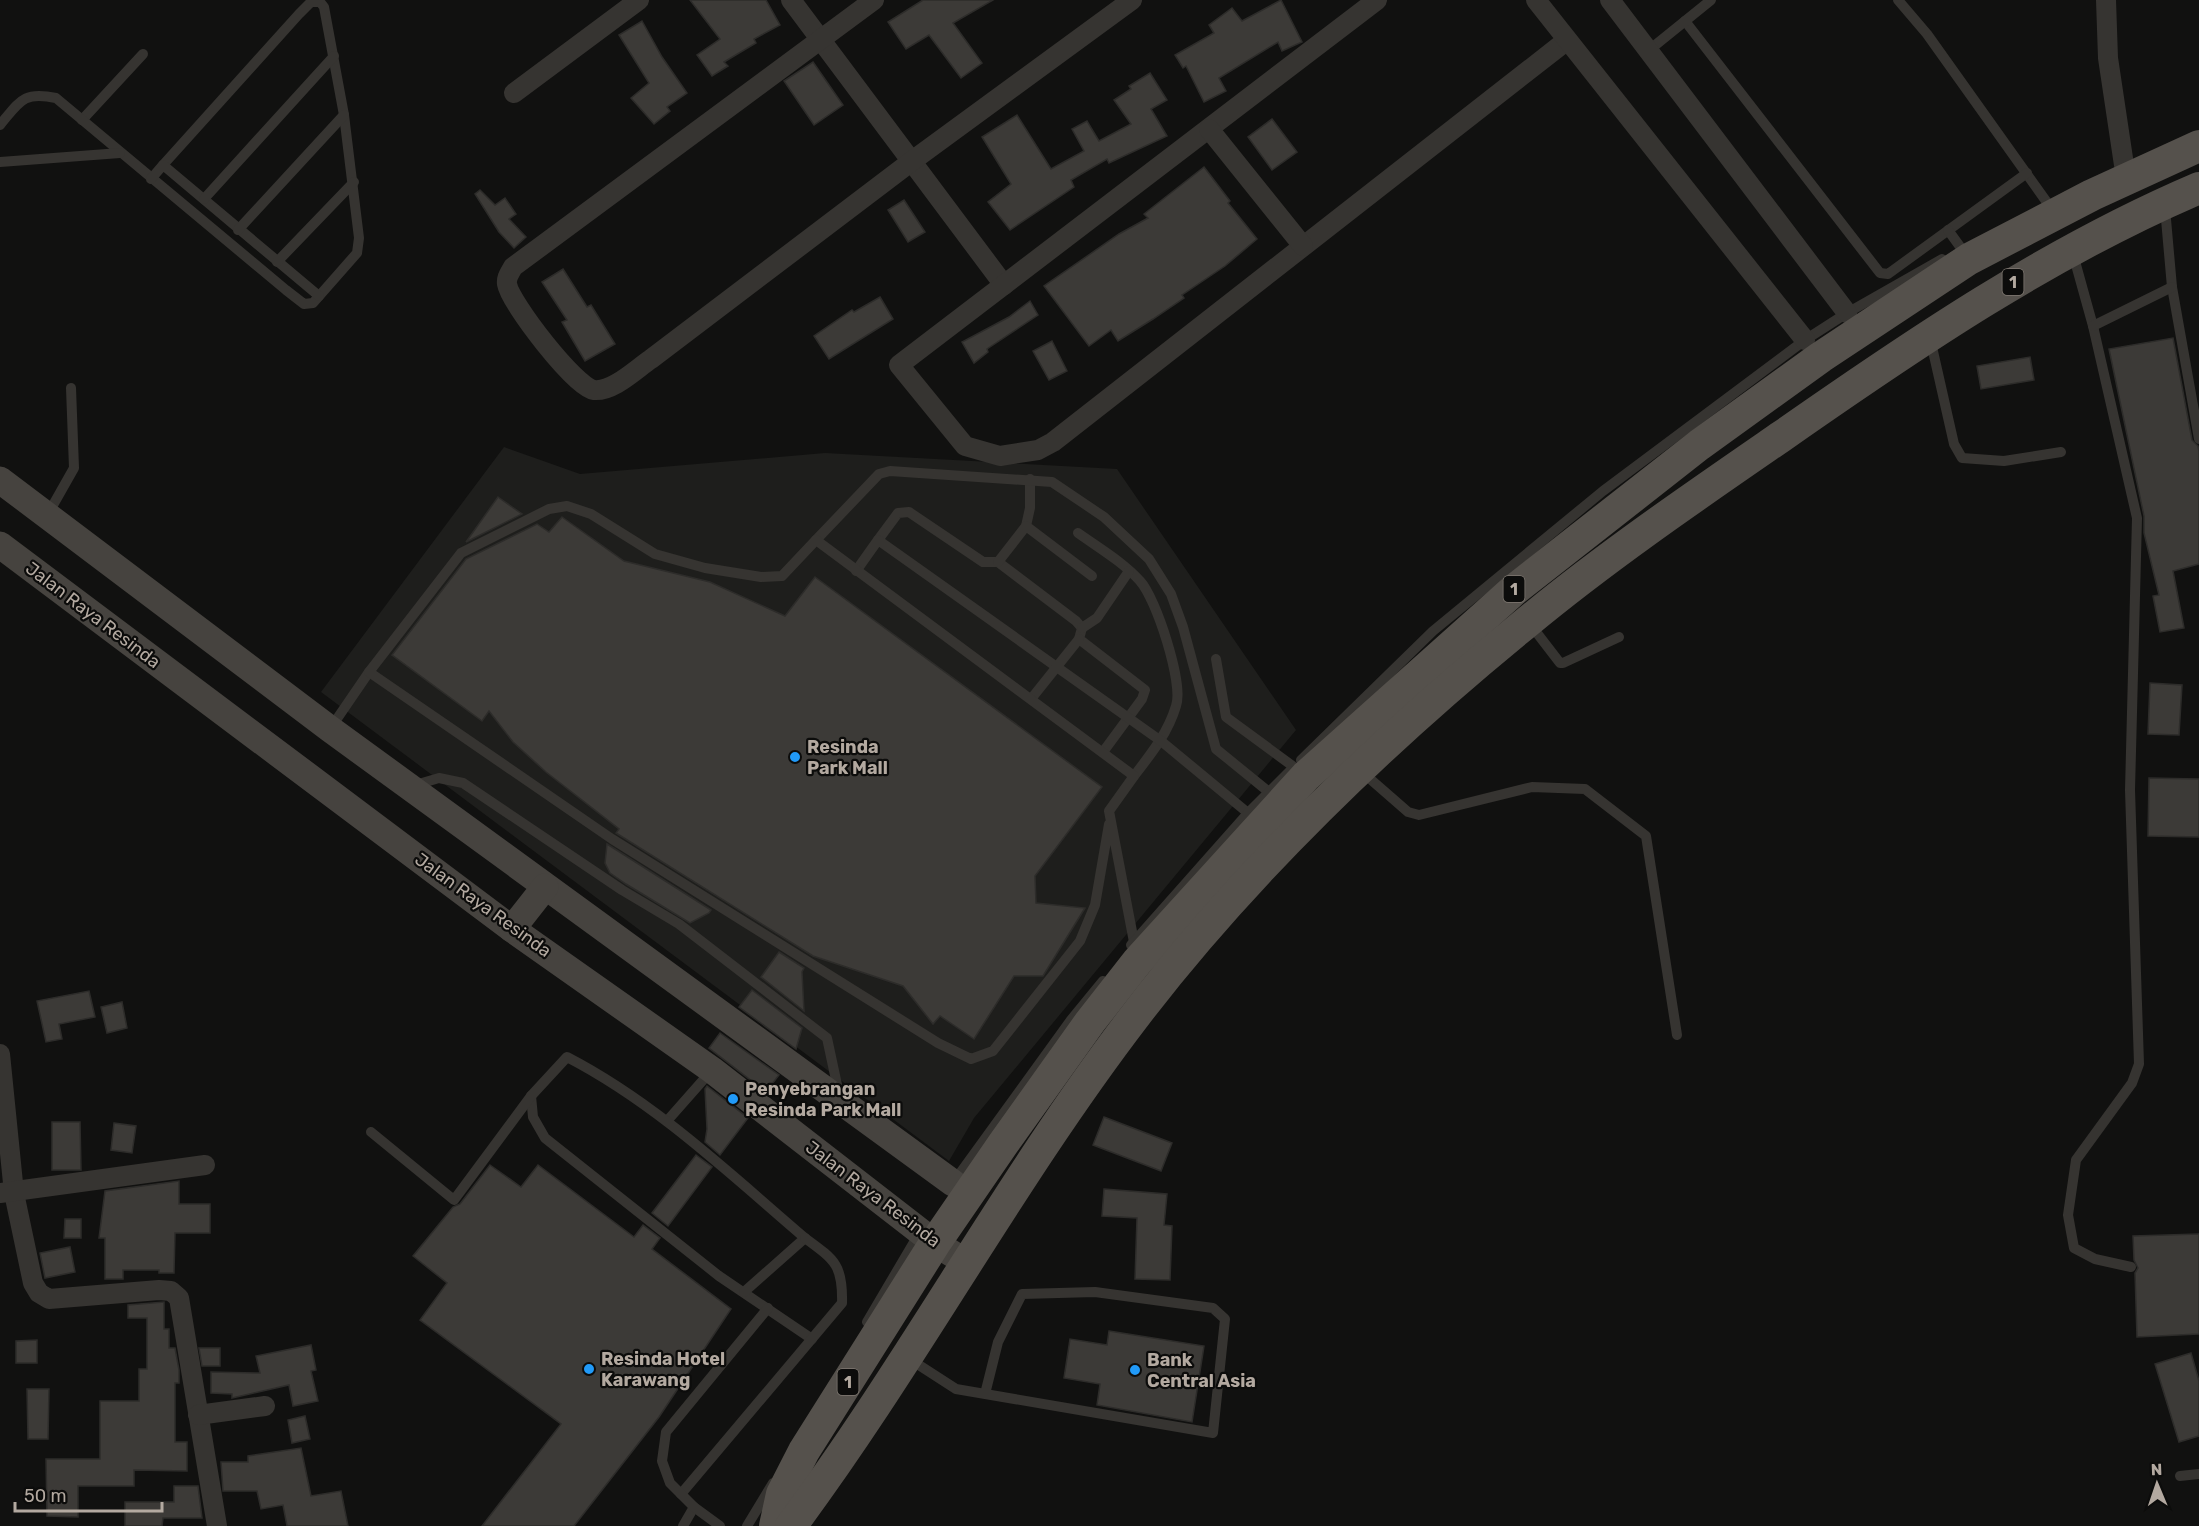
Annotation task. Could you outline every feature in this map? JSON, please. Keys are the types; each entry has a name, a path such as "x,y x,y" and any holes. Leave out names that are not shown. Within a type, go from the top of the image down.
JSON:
{"main road":[{"name":"1","path":"775,1526 782,1494 804,1451 928,1237 1090,1022 1145,953 1306,776 1514,590 1708,438 1821,357 1969,259 2092,195 2199,146"},
{"name":"1","path":"791,1526 1068,1109 1133,1018 1181,958 1282,847 1361,771 1459,680 1528,621 1709,486 1929,334 2072,249 2199,188"}],"street":[{"path":"514,93 639,0"},
{"path":"791,0 1004,285"},
{"path":"874,0 513,267 507,278 507,286 516,304 542,339 583,386 598,390 610,386 651,359 912,161 1132,0"},
{"path":"1377,0 899,365 965,446 1000,456 1038,450 1053,442 1566,41"},
{"path":"1536,0 1566,41 1805,340"},
{"path":"1610,0 1847,312"},
{"path":"2106,0 2108,58 2124,164"},
{"path":"1209,129 1303,246"},
{"path":"2,486 48,514 330,729 412,786 545,887 953,1184"},
{"name":"Jalan Raya Resinda","path":"0,546 512,929 712,1070 928,1237 967,1263"},
{"path":"512,929 545,887"},
{"path":"0,1054 7,1193 33,1283 39,1293 49,1299 159,1290 171,1291 178,1298 218,1526"},
{"path":"7,1193 205,1165"},
{"path":"198,1415 265,1406"}],"lane":[{"path":"1648,51 1711,0"},
{"path":"1898,0 1927,34 2046,202"},
{"path":"0,125 19,102 36,94 56,98 120,153 304,304 313,303 357,253 359,238 354,182 344,115 324,7 320,2 311,2 151,178"},
{"path":"1685,21 1880,273 1888,274 2027,173"},
{"path":"82,120 143,54"},
{"path":"204,199 334,56"},
{"path":"238,230 344,115"},
{"path":"0,162 120,153"},
{"path":"163,165 319,296"},
{"path":"277,262 354,182"},
{"path":"2165,203 2172,287 2199,439"},
{"path":"1078,533 1130,571 1142,583 1158,612 1172,666 1178,704 1161,741 1109,811 1109,824 1130,946 1248,813 1433,631 1603,491 1805,340 1847,312 1966,246 1948,230"},
{"path":"2072,249 2093,326 2137,518 2130,790 2139,1064 2133,1083 2076,1160 2068,1215 2074,1248 2095,1259 2131,1267"},
{"path":"2093,326 2172,287"},
{"path":"1929,334 1954,444 1962,458 2004,461 2061,452"},
{"path":"48,514 74,468 71,388"},
{"path":"330,729 369,672 460,553 549,509 567,506 591,514 655,554 705,568 761,577 782,576 879,474 890,471 1030,479 1052,482 1104,517 1149,559 1171,594 1183,627 1214,744 1269,792"},
{"path":"998,562 1026,526 1030,508 1030,479"},
{"path":"856,570 898,513 909,512 983,562 998,562 1062,609 1080,634 1145,690 1103,752"},
{"path":"1026,526 1092,576"},
{"path":"816,540 1134,776"},
{"path":"878,540 1161,741 1248,813"},
{"path":"1031,699 1080,634 1097,618 1130,571"},
{"path":"1528,621 1560,663 1567,663 1619,637"},
{"path":"1216,659 1226,717 1294,767"},
{"path":"369,672 612,839 938,1043 971,1059 993,1050 1080,941 1095,905 1109,824"},
{"path":"1361,771 1408,812 1419,815 1532,787 1585,789 1646,836 1677,1035"},
{"path":"412,786 440,778 463,783 622,890 679,924 827,1038 841,1103"},
{"path":"953,1184 1071,1020 1113,968"},
{"path":"371,1132 454,1200 531,1096 567,1057 603,1075 667,1121 835,1260 843,1280 842,1303 681,1494"},
{"path":"667,1121 712,1070"},
{"path":"531,1096 533,1117 545,1138 719,1276 812,1339"},
{"path":"861,1333 928,1237"},
{"path":"744,1292 806,1238"},
{"path":"905,1356 956,1389 985,1394 1213,1433 1225,1319 1213,1308 1095,1292 1022,1294 998,1342 985,1394"},
{"path":"720,1526 694,1507 670,1483 662,1461 666,1432 768,1308"},
{"path":"789,1455 813,1414"},
{"path":"2180,1476 2199,1474"},
{"path":"747,1526 777,1475"},
{"path":"683,1526 694,1507"}],"shaded area":[{"name":"Resinda Park Mall","path":"504,447 580,474 825,453 1117,469 1296,730 974,1118 949,1161 321,692"}],"building":[{"path":"690,0 766,0 780,25 754,39 756,43 724,62 728,66 712,76 697,55 720,39"},
{"path":"923,0 993,0 953,23 982,63 961,78 929,35 906,49 888,22"},
{"path":"1281,0 1302,42 1282,51 1278,42 1219,78 1226,91 1204,102 1186,66 1183,68 1175,55 1214,33 1209,25 1232,8 1242,21"},
{"path":"642,21 662,57 687,93 667,107 670,111 654,124 631,98 649,83 619,35"},
{"path":"813,62 843,105 814,125 784,81"},
{"path":"1150,73 1167,100 1151,109 1167,136 1109,163 1107,159 1071,180 1074,187 1010,230 988,202 1011,184 982,137 1017,115 1051,169 1084,151 1072,129 1087,121 1099,141 1131,124 1114,100 1131,89 1129,86"},
{"path":"1272,119 1297,152 1272,170 1248,137"},
{"path":"1204,167 1230,201 1228,203 1257,239 1225,266 1182,295 1184,298 1153,319 1118,341 1111,330 1089,346 1044,286 1119,234 1148,218 1144,214"},
{"path":"480,190 495,205 505,198 516,214 509,219 526,237 514,248 499,232 475,194"},
{"path":"904,200 925,232 908,242 888,210"},
{"path":"563,269 587,307 591,305 615,344 585,361 562,322 567,320 542,282"},
{"path":"880,297 893,319 829,359 814,336 852,310 854,312"},
{"path":"1030,301 1038,315 987,349 988,352 974,363 962,342 1009,317"},
{"path":"2173,338 2192,440 2198,446 2199,451 2199,564 2173,571 2184,628 2160,632 2153,596 2159,595 2144,533 2144,516 2109,349"},
{"path":"1052,341 1067,371 1049,380 1033,351"},
{"path":"2030,357 2034,380 1981,389 1977,366"},
{"path":"498,497 522,514 466,542"},
{"name":"Resinda Park Mall","path":"562,517 624,561 710,582 785,616 815,577 1102,787 1035,876 1036,903 1085,908 1043,976 1014,976 974,1039 940,1016 933,1024 903,986 813,956 616,833 619,829 546,772 513,742 489,711 482,721 392,655 466,559 537,524 549,532"},
{"path":"2150,683 2182,685 2179,735 2148,734"},
{"path":"2149,778 2199,779 2199,837 2148,836"},
{"path":"607,844 711,910 690,923 626,884 610,873 605,863"},
{"path":"779,952 804,968 802,972 804,1011 761,977"},
{"path":"752,990 802,1028 796,1049 739,1007"},
{"path":"89,991 95,1017 59,1024 62,1039 46,1042 37,1001"},
{"path":"122,1002 127,1028 107,1033 101,1007"},
{"path":"720,1033 779,1075 766,1092 709,1048"},
{"path":"707,1086 748,1118 720,1155 705,1142 707,1129 705,1089"},
{"path":"1104,1117 1172,1143 1161,1171 1093,1145"},
{"path":"52,1122 80,1122 81,1170 52,1170"},
{"path":"114,1123 136,1126 132,1153 111,1150"},
{"path":"696,1155 712,1167 668,1226 652,1213"},
{"name":"Resinda Hotel Karawang","path":"490,1165 521,1187 538,1165 634,1237 643,1225 660,1238 652,1249 731,1309 659,1417 574,1526 482,1526 561,1424 420,1320 447,1283 413,1256 453,1207 460,1204"},
{"path":"179,1181 179,1204 210,1204 210,1233 175,1233 174,1273 159,1273 159,1270 123,1270 123,1279 105,1279 105,1238 99,1238 105,1191"},
{"path":"1104,1189 1167,1194 1164,1225 1172,1226 1170,1280 1135,1279 1137,1218 1102,1216"},
{"path":"65,1219 81,1219 81,1238 64,1238"},
{"path":"2199,1234 2199,1334 2137,1337 2135,1273 2138,1268 2134,1260 2133,1236"},
{"path":"70,1247 75,1272 45,1278 40,1253"},
{"path":"164,1302 164,1329 169,1329 169,1348 175,1348 179,1370 179,1383 175,1383 175,1442 187,1442 187,1471 134,1470 134,1486 78,1486 78,1517 47,1516 46,1459 100,1459 100,1401 139,1401 139,1369 147,1369 147,1318 128,1318 128,1305"},
{"path":"1109,1331 1204,1346 1192,1422 1097,1405 1100,1384 1064,1378 1070,1339 1107,1345"},
{"path":"37,1340 37,1363 16,1363 16,1341"},
{"path":"311,1345 316,1370 311,1371 318,1401 293,1406 289,1385 232,1398 232,1394 211,1393 211,1372 260,1373 256,1356"},
{"path":"199,1348 220,1348 220,1366 202,1366"},
{"path":"2191,1353 2199,1381 2199,1436 2179,1442 2155,1364"},
{"path":"27,1389 49,1389 48,1439 28,1439"},
{"path":"305,1416 310,1439 292,1443 288,1420"},
{"path":"301,1448 311,1496 341,1491 348,1526 287,1526 283,1505 261,1509 257,1491 223,1491 221,1462 248,1462 248,1456"},
{"path":"174,1486 198,1486 202,1518 163,1518 162,1526 125,1526 125,1502 174,1502"}],"place":[{"name":"Resinda Park Mall","path":"795,757"},
{"name":"Penyebrangan Resinda Park Mall","path":"733,1099"},
{"name":"Resinda Hotel Karawang","path":"589,1369"},
{"name":"Bank Central Asia","path":"1135,1370"}]}
